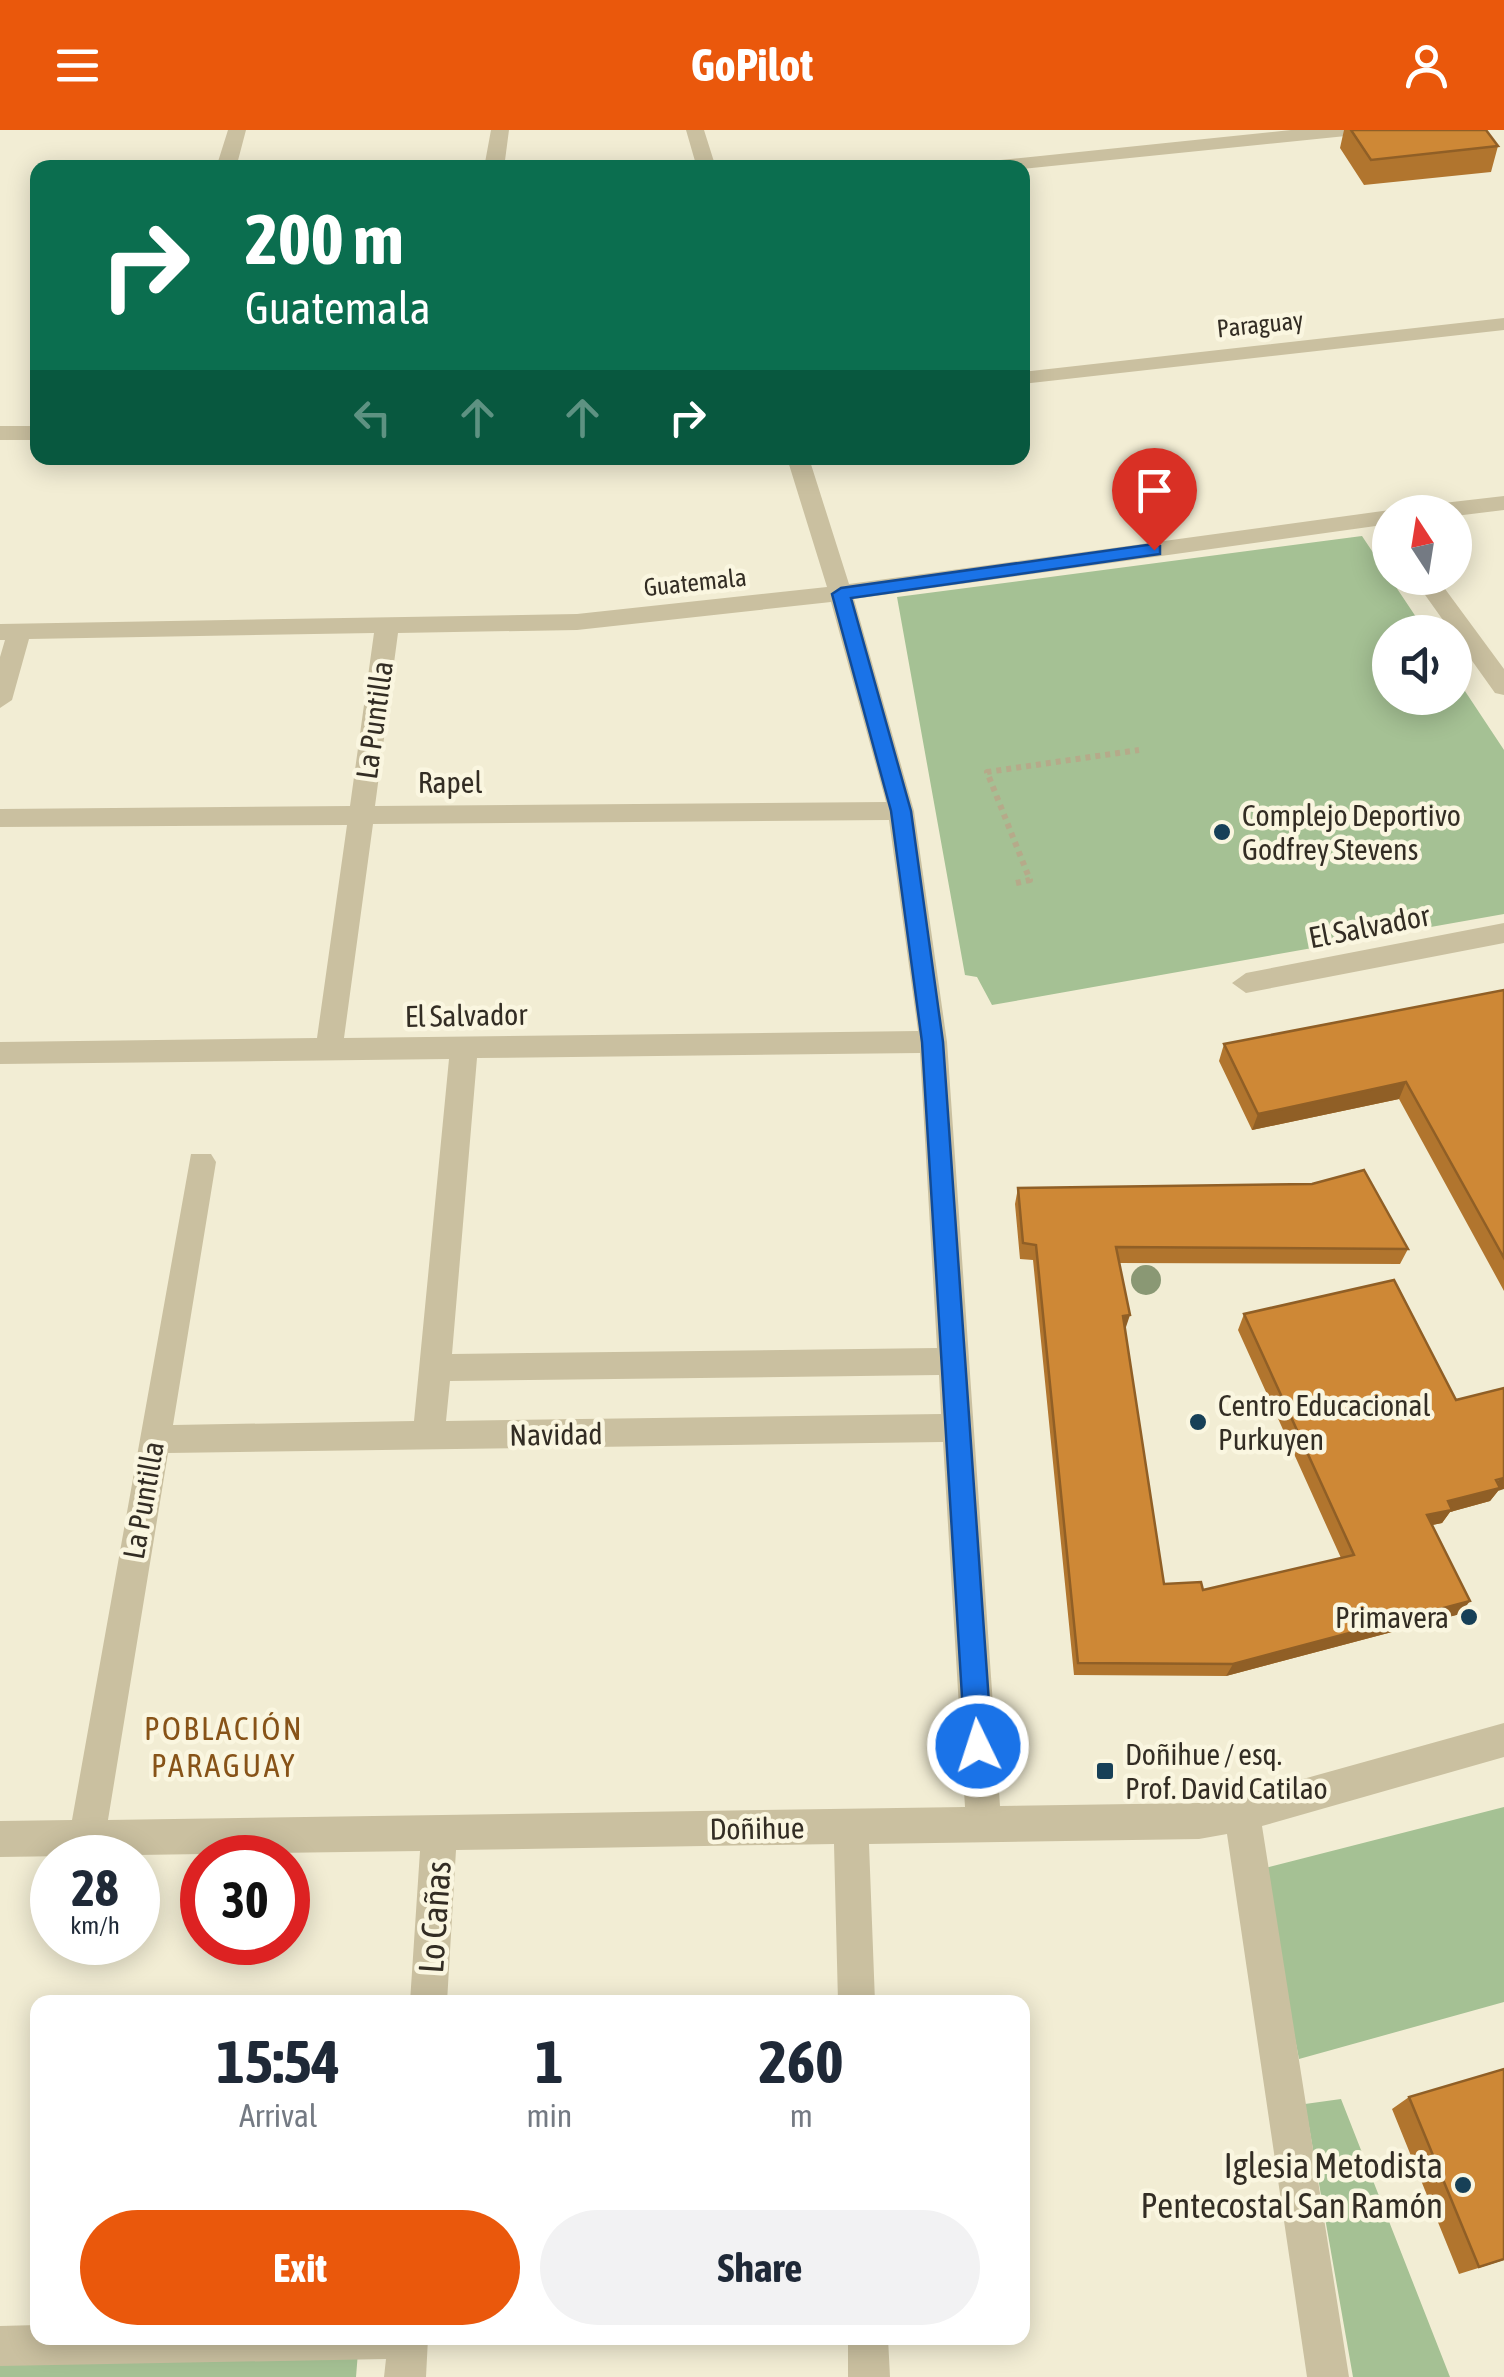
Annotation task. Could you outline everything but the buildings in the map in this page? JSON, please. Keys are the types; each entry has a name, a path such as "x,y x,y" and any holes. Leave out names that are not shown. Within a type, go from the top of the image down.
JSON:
{"street":[{"path":"228,160 237,130"},
{"path":"495,160 500,130"},
{"path":"695,130 704,160"},
{"path":"1030,163 1346,130"},
{"name":"Paraguay","path":"1030,377 1504,324"},
{"path":"0,432 30,433"},
{"path":"800,465 841,594 901,811 932,1042 984,1825"},
{"path":"1472,507 1504,503"},
{"name":"Guatemala","path":"10,632 577,622 841,594 1372,523"},
{"path":"1438,595 1504,687"},
{"name":"La Puntilla","path":"329,1049 387,628"},
{"path":"0,700 10,632"},
{"name":"Rapel","path":"0,818 901,811"},
{"name":"El Salvador","path":"1246,983 1504,933"},
{"name":"El Salvador","path":"0,1053 932,1042"},
{"path":"429,1436 464,1047"},
{"name":"La Puntilla","path":"87,1835 201,1162"},
{"path":"435,1368 954,1362"},
{"name":"Navidad","path":"154,1439 958,1428"},
{"name":"Doñihue","path":"160,1837 1199,1821 1242,1814 1504,1740"},
{"path":"1242,1814 1328,2377"},
{"path":"851,1827 857,1995"},
{"name":"Lo Cañas","path":"428,1995 439,1832"},
{"name":"Doñihue","path":"0,1839 30,1839"},
{"path":"0,2346 51,2345"},
{"path":"405,2377 407,2345"},
{"path":"868,2345 869,2377"}],"path":[{"path":"1016,883 1030,880 988,772 1139,750"}],"green space":[{"name":"Complejo Deportivo Godfrey Stevens","path":"1362,536 1372,551 1372,595 1401,595 1415,615 1372,615 1372,715 1472,715 1472,702 1504,750 1504,914 992,1005 977,977 965,975 897,597"},
{"path":"1504,1807 1504,2002 1299,2059 1261,1869"},
{"path":"1341,2099 1450,2377 1353,2377 1305,2104"},
{"path":"358,2352 356,2377 0,2377 0,2359"}],"place":[{"name":"Complejo Deportivo Godfrey Stevens","path":"1222,832"},
{"name":"Centro Educacional Purkuyen","path":"1198,1422"},
{"name":"Primavera","path":"1469,1617"},
{"name":"Doñihue / esq. Prof. David Catilao","path":"1105,1771"},
{"name":"Iglesia Metodista Pentecostal San Ramón","path":"1463,2185"}],"district":[{"name":"POBLACIÓN PARAGUAY","path":"224,1746"}],"route":[{"path":"978,1746 932,1042 901,811 841,594 1154,550"}]}
